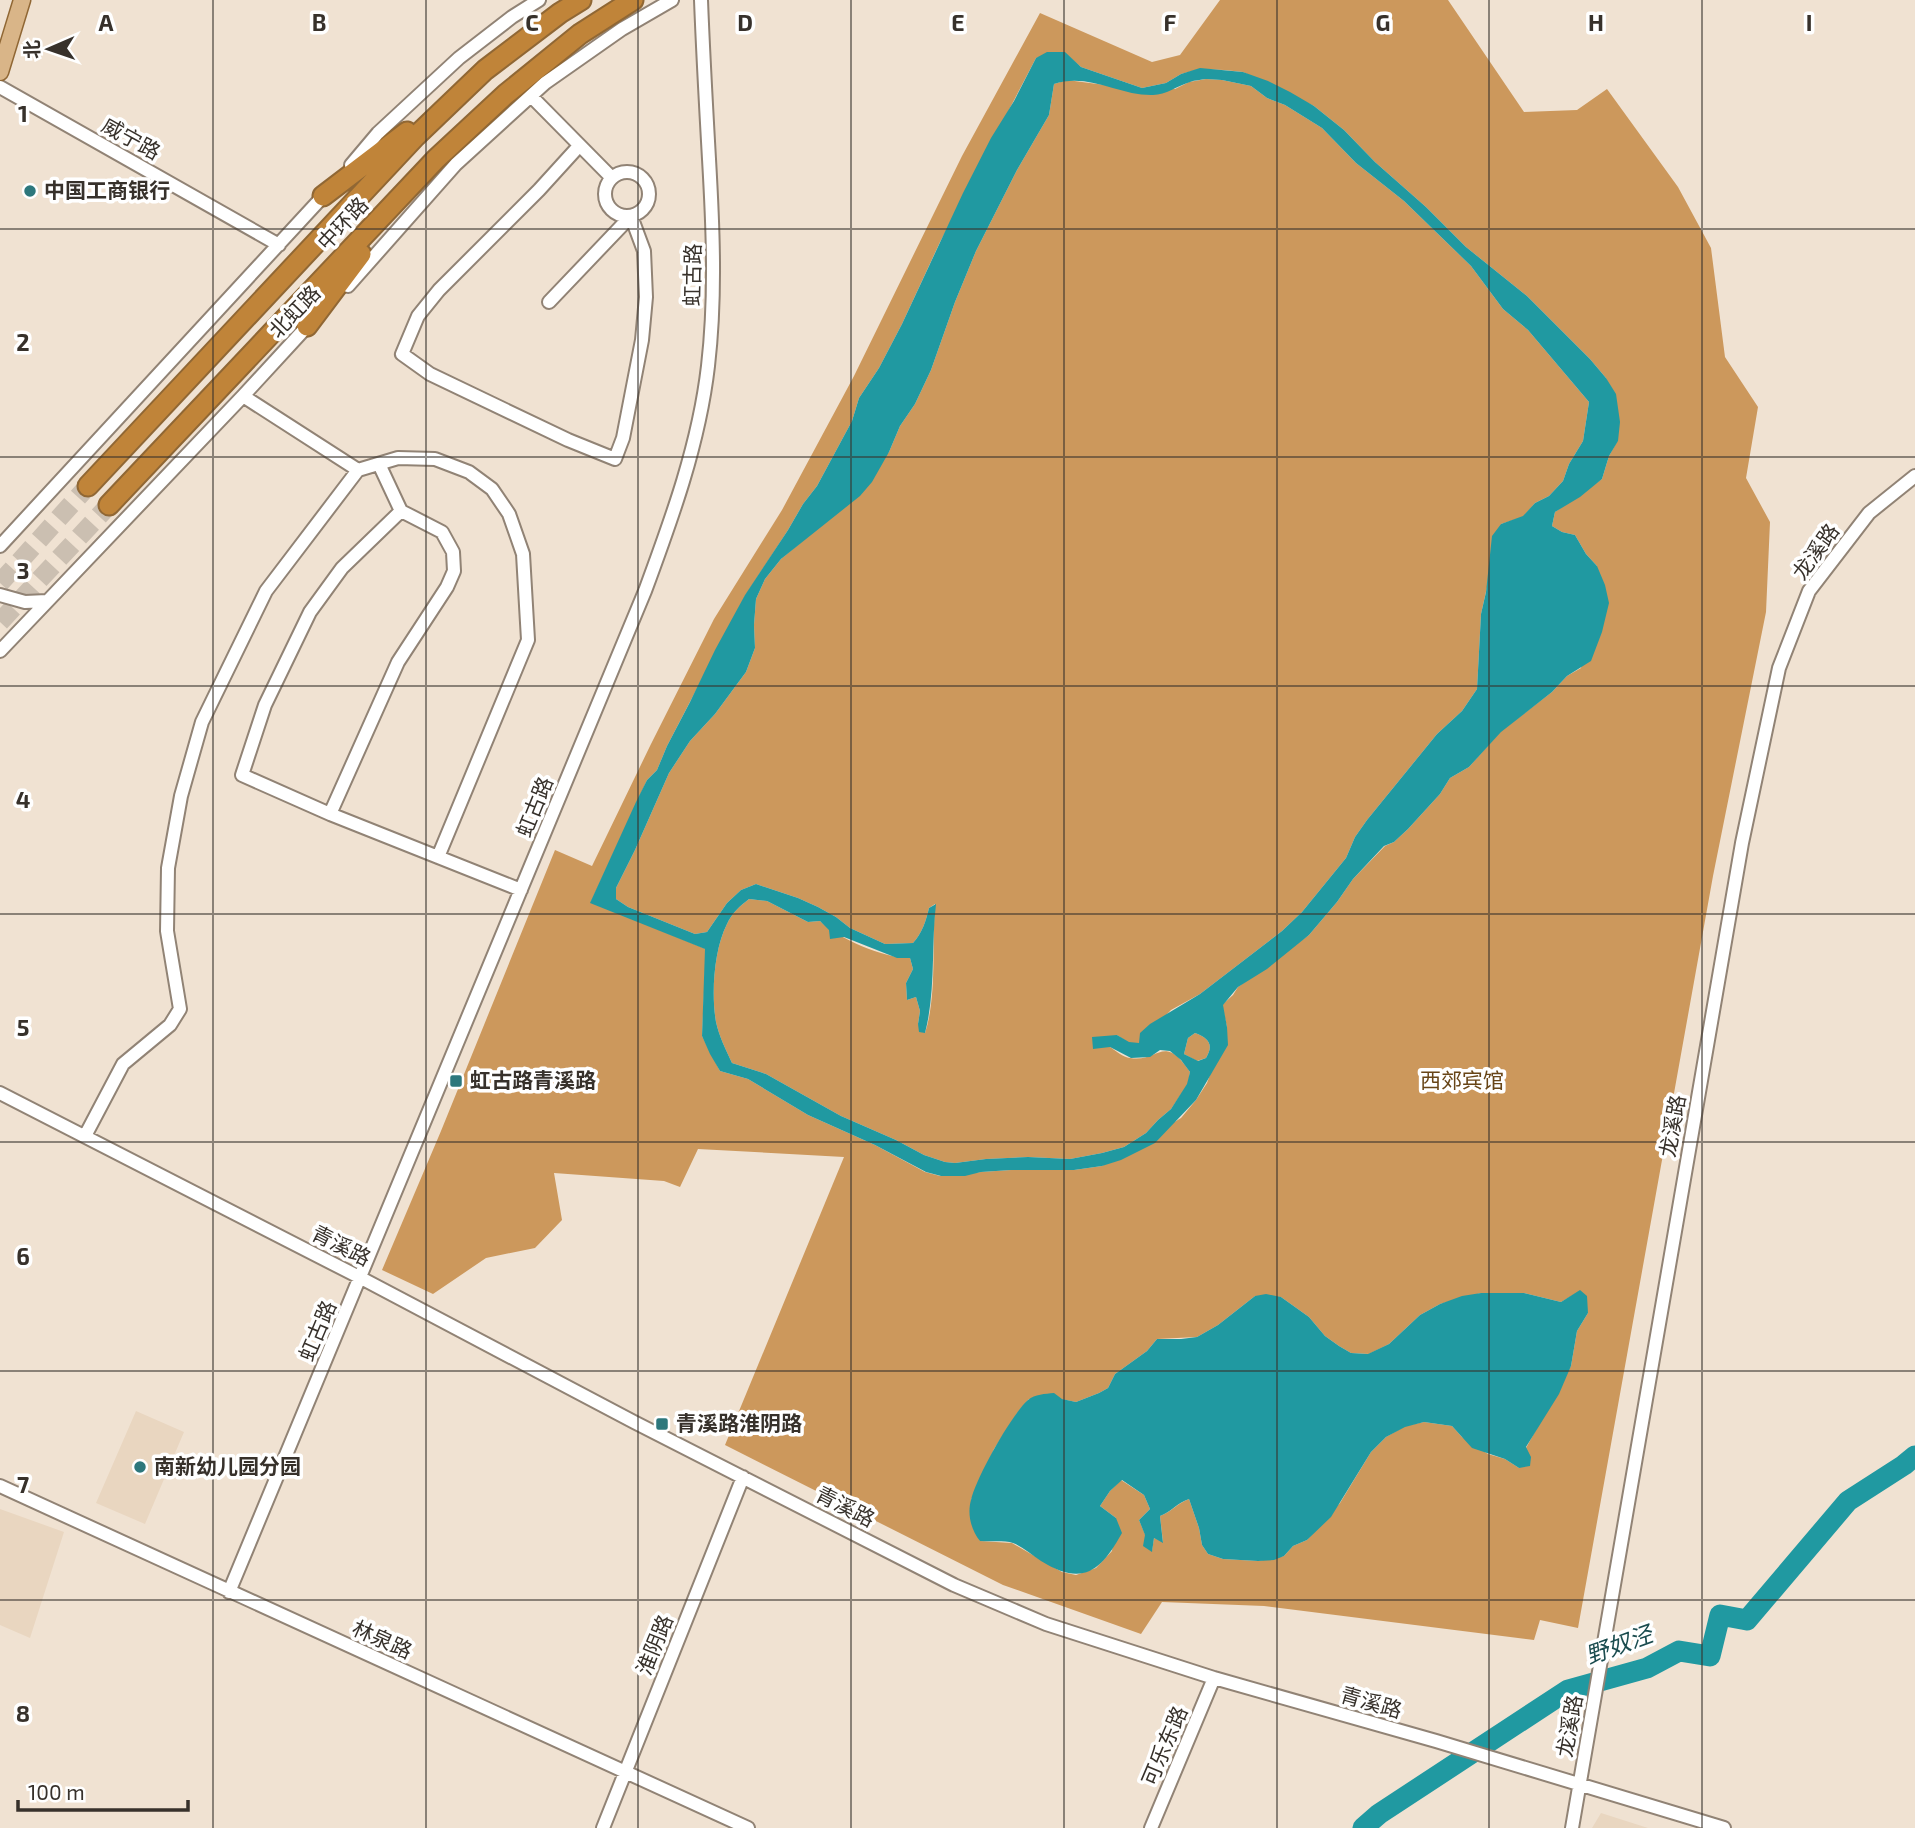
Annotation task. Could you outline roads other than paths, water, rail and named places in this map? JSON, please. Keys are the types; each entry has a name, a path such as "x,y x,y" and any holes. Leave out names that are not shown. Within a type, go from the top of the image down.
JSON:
{"highway":[{"name":"中环路","path":"88,486 415,137 471,83 560,13 581,0"},
{"name":"中环路","path":"109,505 422,173 506,94 580,34 633,0"},
{"path":"323,196 471,83"},
{"path":"307,326 422,173"}],"main road":[{"path":"0,72 22,0"}],"street":[{"path":"0,546 279,245 360,156 378,132 485,37 539,0"},
{"name":"北虹路","path":"0,651 344,290 456,163 545,83 622,29 672,0"},
{"name":"虹古路","path":"229,1592 645,591 682,486 698,421 709,355 713,305 713,244 701,0"},
{"name":"威宁路","path":"0,87 279,245"},
{"path":"531,96 612,178"},
{"path":"579,146 439,290 418,316 402,354 430,374 568,440 615,459 623,438 642,340 646,297 645,251 631,216"},
{"path":"549,302 647,202 648,187 639,176 625,172 612,178 605,190 607,204 617,214 631,216"},
{"path":"243,396 358,470"},
{"path":"85,1136 122,1064 170,1025 180,1009 167,931 169,868 181,796 202,722 265,591 358,470 398,458 435,459 469,472 492,489 509,514 523,554 528,640 438,857"},
{"path":"330,814 398,662 447,587 454,571 453,552 442,532 401,511 379,464"},
{"name":"龙溪路","path":"1572,1828 1742,843 1779,667 1809,591 1869,513 1915,476"},
{"path":"401,511 342,568 310,612 265,705 242,775 330,814 521,890"},
{"path":"0,595 25,602 47,601"},
{"name":"青溪路","path":"0,1093 634,1422 954,1585 1002,1606 1046,1624 1214,1678 1436,1741 1724,1828"},
{"name":"淮阴路","path":"603,1828 743,1477"},
{"name":"林泉路","path":"0,1486 748,1828"},
{"name":"可乐东路","path":"1152,1828 1214,1678"}],"water":[{"path":"1047,52 1065,52 1081,67 1142,88 1166,83 1181,74 1200,68 1243,72 1268,81 1314,106 1344,130 1466,247 1527,296 1590,359 1616,394 1620,422 1618,441 1609,456 1602,479 1555,512 1552,526 1575,535 1597,566 1609,603 1591,661 1567,676 1552,692 1501,732 1469,767 1450,778 1440,794 1408,829 1394,842 1384,846 1353,879 1309,935 1267,969 1238,987 1223,1005 1228,1045 1196,1100 1155,1143 1102,1166 1074,1170 1011,1170 941,1176 926,1172 875,1145 808,1115 748,1079 720,1071 702,1036 705,949 590,903 636,802 647,780 657,770 715,650 745,595 817,486 852,421 859,398 879,368 902,324 991,138 1036,58","holes":["1206,79 1251,86 1267,98 1285,105 1322,128 1356,163 1404,201 1471,266 1503,309 1528,330 1589,402 1583,441 1569,464 1563,481 1549,496 1535,503 1523,516 1501,524 1492,536 1481,614 1477,689 1462,711 1437,734 1367,820 1355,837 1346,858 1302,912 1282,931 1200,994 1150,1024 1140,1033 1139,1043 1129,1042 1117,1035 1092,1037 1093,1049 1110,1047 1131,1058 1150,1057 1160,1050 1170,1051 1181,1060 1190,1072 1187,1084 1171,1109 1146,1133 1124,1147 1102,1153 1070,1159 1028,1157 945,1162 841,1116 766,1074 732,1063 717,1027 714,998 716,959 729,920 749,899 767,901 808,922 820,921 829,930 830,939 844,937 897,958 910,958 913,969 906,983 907,1000 916,997 920,1011 919,1032 925,1033 931,1001 936,904 929,908 923,927 913,943 885,944 850,928 818,907 756,884 741,890 727,903 707,932 695,934 628,907 616,899 616,888 669,773 690,741 715,714 746,672 755,648 756,599 765,579 781,559 860,496 872,482 889,452 931,370 976,251 1017,170 1049,115 1054,84 1067,81 1092,82 1128,92 1158,95 1192,81","1195,1033 1204,1037 1210,1046 1206,1058 1198,1061 1184,1054 1188,1038"]},
{"path":"1580,1290 1587,1296 1588,1313 1577,1331 1571,1366 1559,1394 1526,1447 1531,1457 1530,1466 1519,1468 1505,1459 1472,1448 1452,1426 1424,1422 1405,1427 1386,1437 1371,1452 1331,1517 1307,1540 1293,1546 1284,1556 1274,1560 1223,1559 1208,1554 1202,1545 1189,1499 1160,1516 1163,1543 1154,1538 1152,1552 1143,1546 1145,1535 1139,1520 1150,1509 1144,1495 1122,1480 1100,1506 1116,1518 1122,1533 1098,1565 1080,1574 1056,1569 1013,1543 980,1541 972,1527 970,1505 974,1490 1004,1432 1028,1400 1037,1395 1054,1393 1062,1399 1076,1402 1099,1393 1108,1388 1115,1374 1147,1351 1157,1339 1197,1337 1218,1325 1255,1296 1266,1294 1281,1297 1309,1317 1325,1336 1339,1346 1351,1353 1368,1354 1389,1344 1420,1315 1462,1296 1524,1293 1561,1302"}],"waterway":[{"name":"野奴泾","path":"1363,1828 1379,1814 1568,1690 1647,1668 1679,1651 1710,1656 1720,1615 1747,1620 1848,1501 1915,1456"}],"tunnel":[{"path":"0,583 88,486"},
{"path":"0,622 109,505"}],"place":[{"name":"中国工商银行","path":"30,191"},
{"name":"虹古路青溪路","path":"456,1081"},
{"name":"青溪路淮阴路","path":"662,1424"},
{"name":"南新幼儿园分园","path":"140,1467"}],"park label":[{"name":"西郊宾馆","path":"1462,1081"}]}
